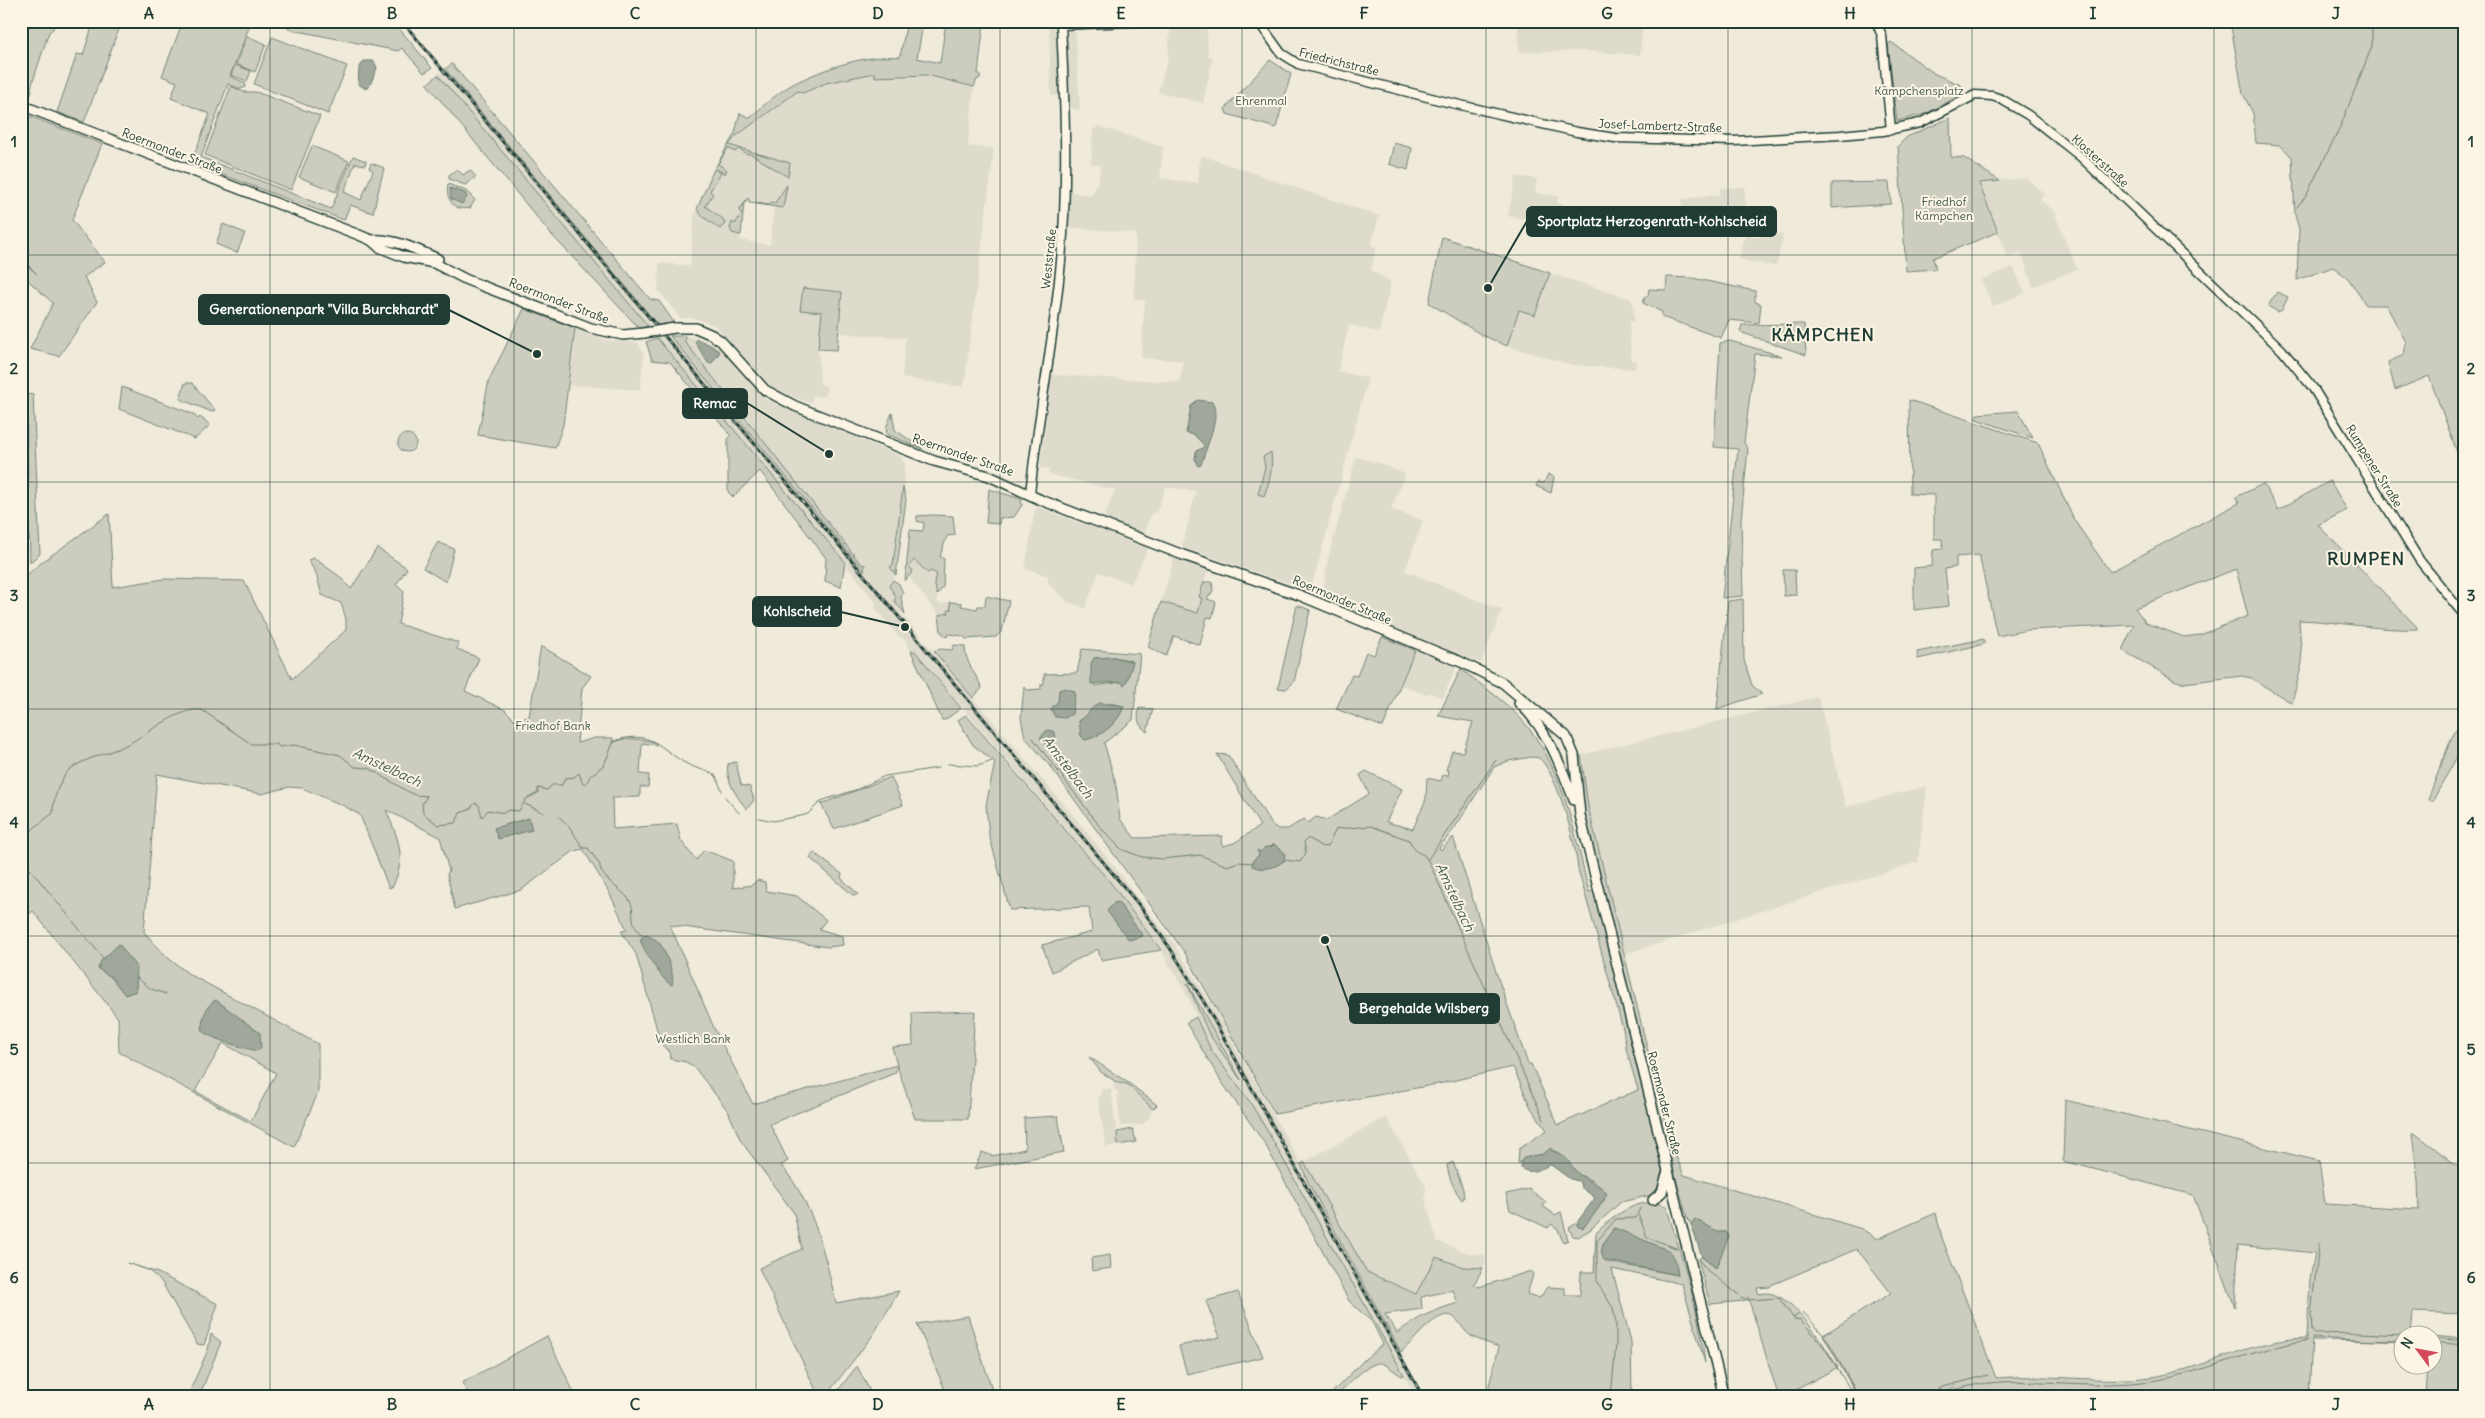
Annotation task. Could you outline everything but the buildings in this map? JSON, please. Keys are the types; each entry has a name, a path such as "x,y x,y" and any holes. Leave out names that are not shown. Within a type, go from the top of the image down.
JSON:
{"main road":[{"name":"Weststraße","path":"1030,494 1061,263 1065,214 1065,110 1061,25 1152,21"},
{"name":"Friedrichstraße","path":"1258,21 1281,53 1298,64 1432,98"},
{"path":"1876,21 1882,36 1891,130"},
{"name":"Klosterstraße","path":"1891,130 1920,124 1975,95 1992,96 2001,99 2028,115 2081,157 2262,331"},
{"name":"Josef-Lambertz-Straße","path":"1432,98 1576,132 1616,138 1734,141 1840,136 1891,130"},
{"name":"Roermonder Straße","path":"21,104 371,240 385,240 422,252 445,262 477,283 591,328 623,335 675,328 696,328 712,335 723,343 756,382 780,399 934,461 989,476 1183,555 1301,596 1483,673 1503,683 1566,736 1574,755 1580,815"},
{"name":"Rumpener Straße","path":"2262,331 2282,350 2313,388 2420,560 2464,615"},
{"name":"Roermonder Straße","path":"1483,673 1526,709 1552,745 1580,815 1724,1397"},
{"path":"1653,1200 1664,1187 1668,1169"}],"shaded area":[{"path":"1049,21 1075,21 1080,110 1060,105 1059,96 1051,96"},
{"path":"1518,21 1643,21 1640,55 1583,51 1519,52"},
{"path":"1207,26 1208,56 1213,57 1203,103 1158,92 1168,59 1170,27"},
{"path":"364,61 374,61 377,68 370,85 366,89 358,84 359,68"},
{"path":"445,69 658,325 648,326 438,75"},
{"path":"875,73 875,77 927,75 974,87 968,146 994,149 964,387 902,378 906,338 838,333 842,292 803,288 800,310 822,312 818,349 820,384 827,387 824,397 814,395 811,403 773,389 715,325 693,318 680,318 658,290 659,263 690,266 694,217 715,167 736,136 798,91","holes":["744,202 774,207 770,245 740,240"]},
{"path":"1097,126 1163,147 1160,178 1198,183 1200,155 1379,216 1371,246 1376,247 1371,270 1391,282 1379,332 1349,325 1338,371 1368,378 1313,582 1307,587 1299,587 1182,547 1196,491 1166,487 1156,513 1152,512 1144,533 1104,518 1115,490 1048,474 1050,469 1040,468 1051,375 1179,382 1182,370 1183,361 1141,358 1145,300 1134,299 1136,233 1067,227 1069,192 1092,195 1098,182 1101,165 1091,164 1093,129 1095,130"},
{"path":"1516,176 1537,179 1535,193 1558,196 1557,203 1563,204 1568,209 1566,226 1508,216"},
{"path":"2026,178 2045,194 2040,200 2053,210 2077,269 2033,287 2022,254 2019,253 2008,257 1978,183"},
{"path":"1745,187 1746,219 1682,220 1682,199 1720,195 1720,188"},
{"path":"450,188 465,193 467,197 462,204 451,199"},
{"path":"1767,231 1783,235 1777,264 1774,266 1739,259 1745,235 1760,238 1762,233"},
{"path":"2013,267 2025,293 1993,306 1981,280"},
{"path":"1550,273 1630,299 1633,303 1634,321 1629,322 1631,361 1636,360 1635,369 1572,365 1507,346 1519,310 1536,315"},
{"path":"575,328 606,340 638,343 644,355 640,390 569,385"},
{"path":"670,336 864,570 865,565 861,564 775,457 685,342 685,336 702,339 720,349 765,399 902,457 902,462 905,462 904,482 892,569 896,575 889,586 902,615 1083,827 1173,942 1217,1014 1301,1164 1308,1182 1425,1397 1416,1397 1250,1102 1211,1049 1188,997 1161,950 1110,882 915,651 911,651 905,640 899,637 874,607 877,604 844,562 657,338"},
{"path":"697,339 720,352 711,364 708,363 695,342"},
{"path":"1197,400 1212,402 1215,408 1214,423 1209,442 1201,465 1198,466 1195,459 1196,451 1203,448 1204,445 1194,435 1186,433 1191,406"},
{"path":"1356,457 1378,463 1405,474 1391,509 1423,521 1405,571 1502,610 1481,663 1324,599 1327,563"},
{"path":"1038,507 1148,548 1131,584 1099,572 1085,608 1068,602 1048,583 1048,576 1025,568 1035,509"},
{"path":"1174,559 1179,559 1208,570 1199,596 1202,598 1198,613 1161,602"},
{"path":"914,560 928,572 931,571 937,574 934,581 938,604 950,602 951,609 949,613 939,615 909,577 913,571 909,566"},
{"path":"1415,650 1456,667 1443,698 1429,692 1427,695 1401,685"},
{"path":"1114,657 1133,662 1124,685 1121,682 1091,684 1091,663 1094,658"},
{"path":"1065,688 1075,693 1072,714 1065,718 1055,717 1051,709 1058,701 1059,690"},
{"path":"1818,697 1846,807 1927,786 1918,862 1625,954 1588,806 1581,755"},
{"path":"1099,703 1124,706 1118,718 1109,728 1098,736 1085,740 1081,736 1079,721"},
{"path":"1047,730 1053,731 1056,737 1051,750 1040,738"},
{"path":"529,818 532,830 498,839 494,828"},
{"path":"1274,844 1285,853 1284,861 1268,868 1252,866 1253,860 1259,855 1257,850 1261,852 1265,847 1271,847"},
{"path":"1118,902 1143,936 1129,940 1107,911 1114,903"},
{"path":"646,935 655,939 662,947 673,977 672,985 664,979 645,950 640,939"},
{"path":"119,944 137,968 136,991 125,995 111,977 98,969 101,961"},
{"path":"216,1000 260,1033 261,1048 257,1051 203,1032 202,1023 205,1014 209,1005"},
{"path":"1101,1072 1118,1083 1127,1084 1153,1109 1148,1119 1142,1125 1120,1126 1117,1090 1114,1090 1113,1081"},
{"path":"1111,1088 1118,1145 1106,1147 1098,1096 1101,1096 1101,1090"},
{"path":"1386,1117 1426,1187 1425,1198 1437,1241 1468,1253 1485,1255 1486,1260 1483,1268 1463,1267 1436,1257 1416,1294 1367,1272 1304,1162"},
{"path":"1551,1148 1552,1151 1566,1158 1581,1176 1598,1185 1607,1194 1583,1228 1578,1227 1578,1221 1595,1198 1581,1187 1579,1181 1570,1179 1551,1165 1532,1171 1521,1168 1521,1162 1524,1158 1543,1154"},
{"path":"1695,1219 1719,1232 1726,1232 1729,1236 1716,1268 1702,1257 1691,1224"},
{"path":"1615,1228 1670,1251 1675,1259 1678,1275 1604,1260 1602,1247"}],"green space":[{"path":"21,21 55,21 53,29 49,32 31,87 29,101 21,97"},
{"path":"94,21 122,21 84,122 57,112 77,54 83,55"},
{"path":"183,21 221,21 250,25 230,76 245,83 246,87 240,89 228,84 201,157 331,209 353,156 366,161 365,165 355,163 344,192 361,200 373,171 369,168 371,163 384,168 373,213 350,205 344,220 191,163 210,114 171,98 177,82 162,76"},
{"path":"290,21 393,21 432,68 424,73 402,48 398,51 288,29"},
{"path":"907,21 915,21 914,27 922,30 917,58 940,63 946,21 984,21 978,74 981,76 977,79 974,87 927,75 875,77 875,73 826,83 803,93 798,91 736,136 729,145 790,163 788,177 751,154 747,154 739,149 735,152 728,148 718,164 727,170 725,174 715,168 735,133 740,113 750,118 770,100 793,84 831,68 859,60 900,57"},
{"path":"2230,21 2464,21 2464,471 2429,376 2395,390 2388,362 2404,355 2406,342 2386,305 2366,305 2348,278 2333,267 2297,280 2299,229 2295,215 2292,157 2280,145 2256,143 2253,113 2243,94"},
{"path":"247,36 266,44 255,72 236,64"},
{"path":"272,37 347,66 328,114 254,84"},
{"name":"Kämpchensplatz","path":"1891,42 1935,74 1961,85 1965,93 1925,114 1897,121 1888,44"},
{"name":"Ehrenmal","path":"1270,60 1291,74 1276,128 1227,114 1225,109"},
{"path":"452,64 650,299 659,301 673,321 672,323 658,325 445,69"},
{"path":"235,65 251,71 247,81 231,75"},
{"path":"438,75 648,326 639,328 550,233 427,84"},
{"path":"231,86 244,92 256,92 320,116 291,190 205,155"},
{"path":"21,113 102,144 72,220 105,262 84,277 97,302 59,356 30,349 53,303 21,274 21,260 37,274 21,258"},
{"name":"Friedhof Kämpchen","path":"1950,118 1951,157 1964,158 2000,181 1979,183 1998,232 1933,258 1936,269 1906,271 1898,146 1907,137"},
{"path":"1394,143 1412,148 1408,170 1389,164"},
{"path":"312,146 349,161 336,192 299,177"},
{"path":"457,169 463,175 470,170 476,177 465,185 449,179 449,175"},
{"path":"714,169 721,173 710,191 713,194 705,206 723,219 725,224 720,229 702,216 697,209"},
{"path":"1889,182 1891,204 1832,208 1832,183"},
{"path":"448,184 466,191 475,200 470,208 459,208 452,203 448,195"},
{"path":"787,185 783,208 744,202 748,198 750,202 770,205 771,202 775,203"},
{"path":"744,203 741,235 732,233 730,228 732,222 735,224 742,213 739,211"},
{"path":"223,224 245,233 237,253 216,244"},
{"path":"1442,237 1550,273 1535,315 1519,310 1507,346 1482,335 1429,303"},
{"path":"1667,277 1692,278 1755,291 1755,302 1761,304 1759,323 1729,320 1721,338 1662,317 1662,312 1643,303 1645,296 1648,296 1649,289 1666,290"},
{"path":"803,288 842,292 837,350 818,349 822,312 800,310"},
{"path":"2277,292 2288,297 2282,310 2278,312 2268,306"},
{"path":"524,309 575,328 563,425 555,448 478,435 489,380"},
{"path":"1804,324 1806,355 1740,332 1742,325"},
{"path":"670,336 685,336 685,342 861,564 865,565 864,571"},
{"path":"657,338 845,562 841,587 825,581 826,558 760,471 733,497 728,492 728,439 731,436 670,362 652,360 646,342"},
{"path":"1730,341 1782,356 1755,354 1744,443 1748,449 1741,519 1743,596 1722,598 1738,449 1714,447 1720,343"},
{"path":"185,383 192,383 215,410 212,412 180,399"},
{"path":"122,387 193,414 198,419 200,417 210,425 195,439 119,409"},
{"path":"33,394 40,554 30,562 26,395"},
{"path":"1909,400 2038,443 2074,520 2110,572 2239,503 2236,497 2263,484 2278,510 2330,481 2347,510 2318,525 2419,629 2389,629 2299,620 2302,663 2292,703 2251,678 2242,676 2184,683 2176,681 2122,650 2134,625 2028,630 1997,636 1979,555 1956,557 1956,567 1945,569 1949,606 1914,610 1914,568 1932,566 1933,550 1943,549 1942,539 1934,539 1934,495 1910,494","holes":["2236,569 2248,616 2200,635 2184,637 2146,623 2135,608"]},
{"path":"2018,411 2033,438 1976,419 1977,414"},
{"path":"892,413 895,430 923,449 887,434 886,428"},
{"path":"403,434 411,434 416,439 414,450 403,452 398,447 398,439"},
{"path":"1271,452 1272,464 1264,496 1258,494 1265,467 1263,457"},
{"path":"1548,474 1554,477 1551,493 1536,486 1538,482 1544,483"},
{"path":"903,487 906,500 896,575 890,567 893,565"},
{"path":"989,489 1021,499 1022,505 1014,517 1000,518 999,524 986,523"},
{"path":"109,514 113,587 164,579 244,581 292,679 346,630 346,619 341,603 322,595 316,573 308,560 314,558 339,576 351,589 377,548 407,568 396,585 404,592 398,624 459,643 457,649 479,658 465,691 505,710 515,720 529,717 541,646 591,676 582,688 577,743 595,738 613,738 613,743 623,739 640,739 656,743 656,745 642,743 640,774 649,775 648,787 640,787 640,797 612,798 613,829 677,824 681,841 696,860 704,850 733,861 733,888 752,885 757,880 765,882 766,891 797,896 826,920 819,929 842,936 843,945 828,947 670,925 714,1028 753,1104 897,1065 892,1047 913,1045 912,1013 975,1011 968,1119 915,1119 897,1066 895,1073 770,1124 788,1161 781,1165 802,1197 817,1230 836,1303 899,1291 873,1335 825,1397 819,1397 759,1268 802,1249 794,1213 741,1141 728,1111 695,1068 686,1062 671,1059 670,1052 661,1044 636,954 621,931 627,930 609,892 583,849 574,851 521,890 455,909 447,874 449,871 440,837 386,810 397,839 400,856 397,875 393,886 389,888 360,815 344,806 302,788 289,787 262,794 157,774 144,932 168,958 189,974 318,1044 318,1093 294,1147 119,1052 118,1018 33,911 21,921 21,914 29,908 21,901 21,580 42,562","holes":["223,1043 276,1073 251,1121 195,1091"]},
{"path":"917,516 953,516 955,535 947,536 940,556 944,559 943,587 937,595 934,581 937,574 931,571 928,573 914,560 909,566 913,571 905,581 910,530 923,531 924,523 917,521"},
{"path":"438,542 454,549 446,582 423,568"},
{"path":"1783,570 1795,570 1796,595 1784,596"},
{"path":"893,580 899,584 903,593 901,598 905,614 894,600 896,597 889,586"},
{"path":"1204,582 1212,582 1213,591 1207,599 1216,602 1212,618 1207,617 1200,645 1174,636 1166,656 1148,647 1161,602 1198,613 1202,598 1199,597"},
{"path":"986,596 1009,601 1002,631 996,637 966,639 963,636 949,634 947,637 941,632 939,615 949,613 948,610 951,609 950,602 962,603 961,606 977,609 978,606 985,606"},
{"path":"1743,599 1744,660 1752,685 1762,694 1717,709 1728,601"},
{"path":"1297,605 1310,610 1294,682 1286,689 1278,688"},
{"path":"1382,637 1415,650 1383,727 1336,709 1352,675 1357,676 1366,652 1374,655"},
{"path":"1984,639 1984,644 1918,659 1917,652"},
{"path":"954,645 965,646 969,663 982,688 973,698 934,651 940,649 952,650"},
{"path":"1082,649 1140,654 1133,720 1104,743 1116,784 1120,819 1135,838 1223,836 1221,843 1223,846 1234,843 1260,826 1217,754 1228,755 1272,825 1278,829 1288,829 1304,819 1308,823 1316,817 1327,820 1369,794 1360,775 1366,771 1402,789 1386,822 1413,829 1426,799 1427,778 1441,781 1443,775 1448,776 1449,770 1446,770 1452,751 1463,752 1473,722 1438,716 1461,669 1512,710 1540,744 1560,784 1589,892 1593,891 1596,900 1662,1170 1662,1184 1656,1194 1621,1202 1591,1229 1578,1237 1573,1236 1569,1228 1577,1223 1583,1228 1605,1199 1593,1181 1580,1175 1559,1153 1550,1149 1543,1154 1524,1158 1518,1164 1519,1149 1547,1130 1531,1108 1513,1067 1438,1084 1275,1114 1185,953 1051,767 1025,737 1021,718 1024,687 1027,690 1041,689 1041,684 1044,684 1044,674 1077,673","holes":["1114,657 1130,660 1121,682 1095,686 1094,658","1110,703 1124,706 1098,735 1085,740 1079,721","1050,730 1055,734 1055,740 1051,749 1042,741","1532,757 1539,758 1546,766 1559,794 1570,828 1578,869 1623,1029 1627,1052 1638,1090 1558,1125 1531,1064 1528,1064 1498,978 1453,837 1441,850 1439,848 1454,829 1494,767 1508,761"]},
{"path":"911,651 915,651 961,708 945,720 942,720"},
{"path":"1139,708 1153,709 1147,732 1139,721"},
{"path":"966,715 1110,882 1161,950 1101,960 1098,949 1052,972 1042,945 1092,932 1089,907 1010,910 989,835 986,805 995,762 973,745 958,720"},
{"path":"2464,716 2464,744 2432,802 2428,799 2451,739"},
{"path":"1576,755 1581,755 1588,806 1670,1141 1666,1143 1587,830"},
{"path":"736,762 741,785 750,787 754,800 747,809 736,794 728,776 728,764"},
{"path":"891,777 903,805 834,829 821,804"},
{"path":"813,852 842,874 841,878 858,894 854,896 810,858"},
{"path":"1187,983 1241,1080 1209,1034"},
{"path":"1196,1017 1211,1050 1250,1102 1269,1134 1404,1375 1402,1376 1384,1364 1376,1364 1370,1366 1357,1376 1336,1397 1328,1397 1363,1361 1383,1344 1372,1322 1349,1301 1265,1144 1221,1081 1186,1023"},
{"path":"1089,1057 1130,1084 1157,1105 1153,1109 1127,1084 1118,1083 1101,1072"},
{"path":"2065,1100 2319,1161 2325,1204 2419,1209 2418,1181 2412,1134 2416,1134 2464,1171 2464,1314 2413,1312 2412,1326 2392,1326 2392,1342 2312,1338 2309,1397 1959,1397 1955,1387 1930,1397 1858,1397 1823,1335 1891,1293 1857,1249 1770,1287 1757,1288 1759,1294 1771,1294 1794,1307 1815,1332 1838,1367 1796,1390 1778,1395 1748,1297 1744,1301 1710,1304 1698,1259 1702,1257 1716,1268 1728,1235 1726,1232 1719,1232 1695,1220 1691,1224 1687,1217 1667,1147 1671,1145 1684,1175 1862,1229 1877,1239 1936,1213 1942,1238 1996,1378 2132,1379 2152,1377 2191,1368 2267,1343 2307,1338 2310,1279 2315,1253 2238,1245 2235,1307 2193,1195 2063,1161"},
{"path":"1058,1116 1064,1152 974,1169 982,1152 992,1156 1025,1149 1024,1118"},
{"path":"1133,1129 1136,1142 1118,1145 1117,1132"},
{"path":"1304,1162 1367,1272 1416,1294 1436,1257 1463,1267 1483,1268 1474,1284 1479,1287 1531,1271 1533,1275 1527,1294 1540,1298 1547,1287 1565,1288 1565,1295 1580,1295 1581,1272 1594,1272 1596,1233 1619,1214 1637,1205 1656,1203 1666,1206 1684,1264 1699,1323 1705,1363 1682,1284 1612,1269 1631,1341 1632,1397 1486,1397 1499,1347 1473,1337 1456,1319 1447,1315 1432,1322 1401,1352 1308,1182 1301,1164","holes":["1614,1228 1667,1251 1675,1260 1678,1275 1607,1262 1603,1245","1453,1290 1458,1303 1426,1315 1397,1333 1385,1314 1422,1309 1421,1297"]},
{"path":"1453,1162 1463,1189 1464,1198 1462,1200 1452,1184 1448,1170 1447,1165"},
{"path":"1529,1189 1546,1202 1543,1206 1555,1215 1561,1212 1568,1240 1563,1242 1558,1229 1551,1224 1548,1228 1510,1210 1506,1194"},
{"path":"1110,1255 1111,1268 1092,1271 1091,1258"},
{"path":"127,1263 158,1273 218,1304 204,1345 197,1344 161,1281 148,1270"},
{"path":"1238,1292 1263,1357 1187,1374 1179,1346 1220,1337 1206,1301"},
{"path":"968,1316 992,1389 981,1392 982,1397 948,1397 917,1324"},
{"path":"211,1334 221,1342 199,1397 187,1397 208,1350"},
{"path":"547,1336 576,1397 471,1397 462,1383"},
{"path":"2442,1339 2464,1341 2464,1397 2426,1397 2427,1376 2442,1376"},
{"path":"857,1366 873,1397 833,1397 836,1393"}],"waterway":[{"path":"2297,207 2306,196 2341,125 2372,46 2372,21"},
{"name":"Amstelbach","path":"21,844 35,827 53,813 57,790 69,770 83,762 128,744 174,717 193,710 202,710 251,744 277,744 279,747 294,745 340,755 355,767 369,768 415,795 427,796 422,804 423,813 438,825 456,823 460,813 469,810 475,803 479,805 482,817 488,810 504,813 508,810 519,811 526,799 538,793 538,788 547,790 552,785 562,785 565,778 574,777 579,773 582,782 586,784 590,776 604,765 614,741 627,738 638,737 647,739 687,764 713,774 716,776 722,791"},
{"name":"Amstelbach","path":"1033,738 1101,828 1121,849 1142,857 1162,859 1200,855 1227,866 1238,862 1253,863"},
{"path":"1428,859 1496,760"},
{"name":"Amstelbach","path":"948,764 978,766 992,761"},
{"name":"Amstelbach","path":"759,818 773,821 801,816 808,814 821,801 858,789 885,776 938,768"},
{"name":"Amstelbach","path":"725,797 739,813"},
{"path":"525,804 544,813"},
{"path":"559,817 569,826 583,848 588,848 600,865 606,878 627,897 632,907 635,925 643,936"},
{"name":"Amstelbach","path":"1284,860 1300,862 1306,853 1304,842 1307,839 1322,847 1328,846 1336,829 1371,826 1409,840 1416,851 1424,855 1430,864 1544,1120"},
{"path":"21,858 104,959"},
{"path":"137,978 151,989 166,994"},
{"name":"Amstelbach","path":"1611,1397 1616,1324 1613,1308 1597,1282 1597,1241 1616,1219 1636,1218 1640,1208"},
{"path":"1639,1216 1647,1237 1678,1249"},
{"path":"2319,1244 2311,1314 2312,1331 2315,1334 2392,1335"},
{"path":"1698,1259 1708,1271 1739,1295"},
{"path":"1741,1298 1748,1300 1779,1298 1794,1319 1801,1320 1804,1324"},
{"path":"1803,1312 1827,1339 1859,1397"},
{"path":"1793,1318 1799,1314"},
{"path":"1807,1327 1824,1347 1850,1389"},
{"path":"2442,1337 2464,1339"},
{"path":"2103,1384 2121,1384 2173,1377 2291,1343 2308,1340"},
{"path":"2313,1340 2392,1341"},
{"path":"2442,1343 2464,1345"},
{"path":"1922,1397 1943,1387 1988,1375"},
{"path":"1936,1397 1955,1390 1996,1382 2099,1384"},
{"path":"1851,1391 1853,1397"}],"railway":[{"path":"402,21 1139,905 1170,948 1205,1004 1423,1397"}],"place":[{"name":"Sportplatz Herzogenrath-Kohlscheid","path":"1488,288"},
{"name":"Generationenpark \"Villa Burckhardt\"","path":"537,354"},
{"name":"Remac","path":"829,454"},
{"name":"Kohlscheid","path":"905,627"},
{"name":"Bergehalde Wilsberg","path":"1325,940"}],"district":[{"name":"KÄMPCHEN","path":"1823,335"},
{"name":"RUMPEN","path":"2366,559"}],"park label":[{"name":"Friedhof Bank","path":"553,726"},
{"name":"Westlich Bank","path":"693,1039"}]}
